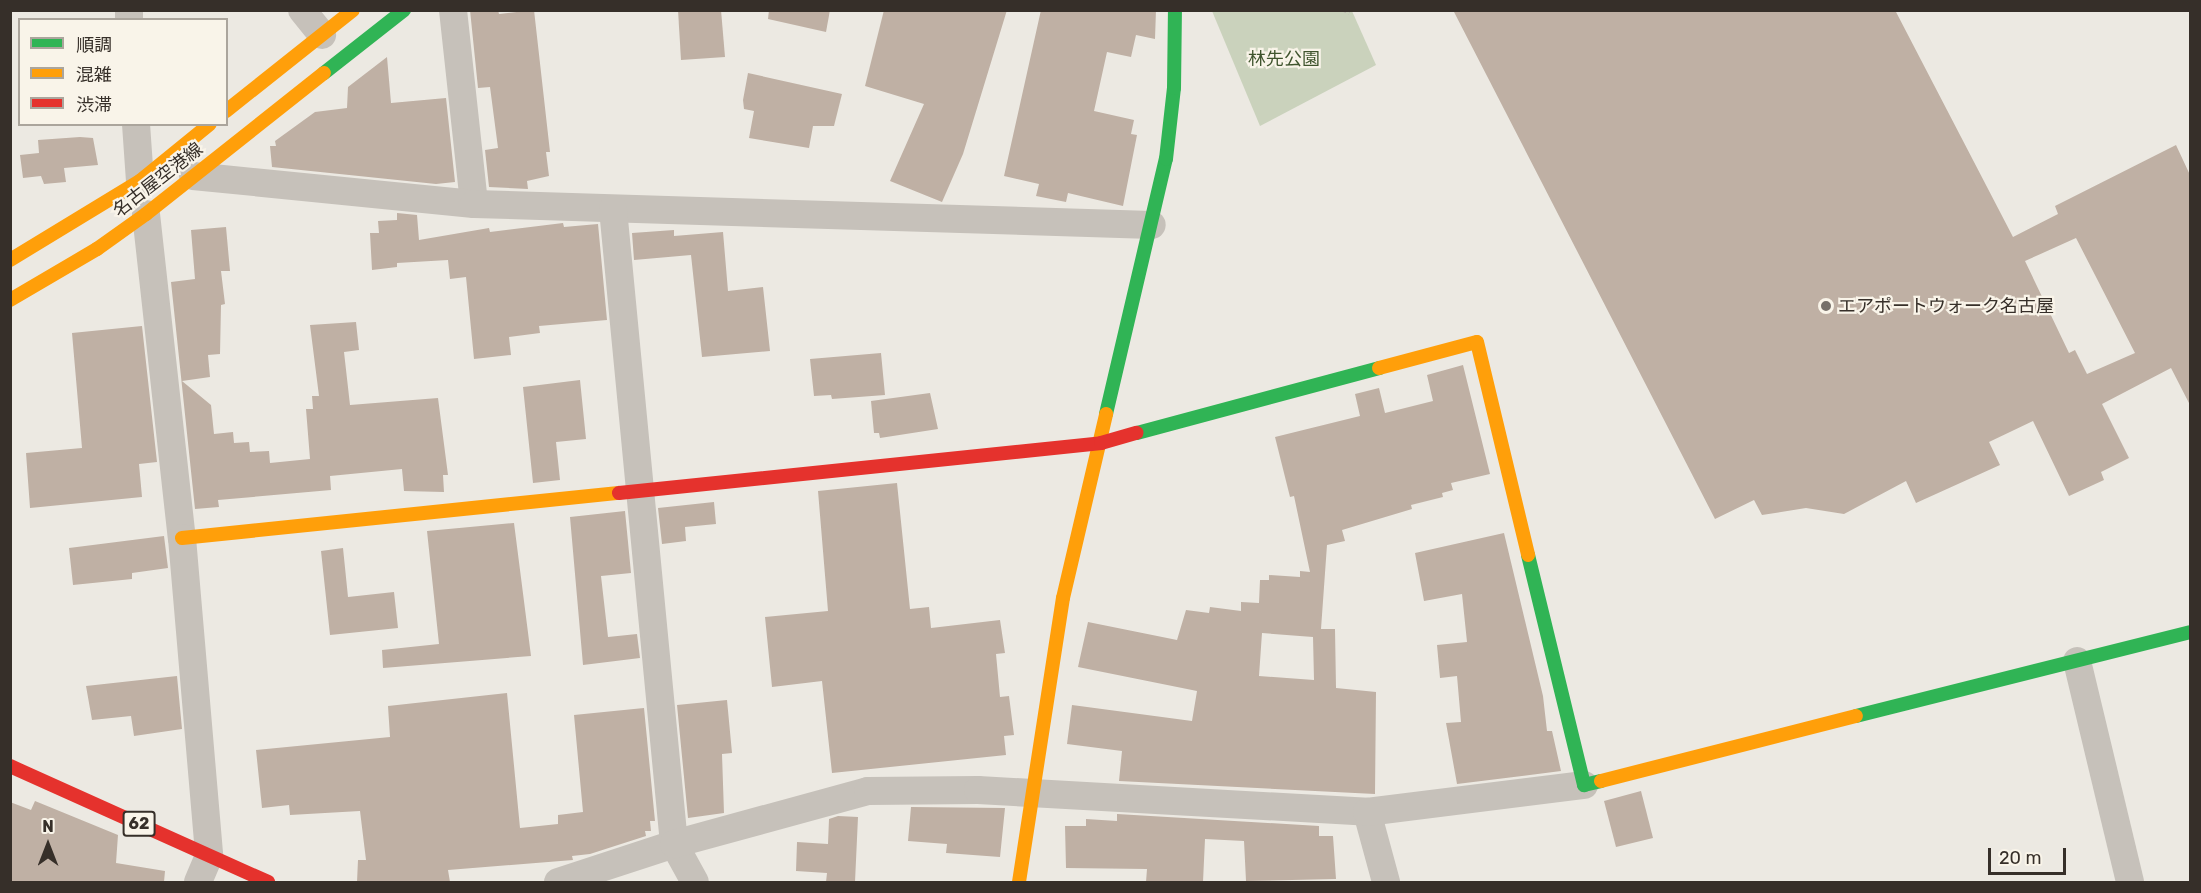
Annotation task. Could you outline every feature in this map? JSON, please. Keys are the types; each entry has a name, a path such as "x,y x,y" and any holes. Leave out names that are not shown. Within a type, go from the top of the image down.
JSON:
{"street":[{"path":"302,10 322,35"},
{"path":"228,109 353,10"},
{"name":"名古屋空港線","path":"10,300 97,249 146,214 404,10"},
{"path":"453,10 474,204"},
{"path":"1019,882 1063,598 1166,159 1174,88 1175,10"},
{"path":"136,126 140,181"},
{"name":"名古屋空港線","path":"10,260 140,181 208,126"},
{"path":"193,176 474,204 1152,225"},
{"path":"613,209 674,844 695,882"},
{"path":"146,214 182,538 209,856 198,882"},
{"path":"182,538 640,488 1101,443 1477,342 1584,785"},
{"path":"558,882 674,844 868,791 978,790 1032,795 1367,812 1584,785 2190,632"},
{"path":"2077,661 2130,882"},
{"name":"62","path":"10,765 268,882"},
{"path":"1367,812 1386,882"}],"path":[{"path":"1344,10 1349,13"}],"green space":[{"name":"林先公園","path":"1212,11 1352,11 1376,65 1260,126"}],"building":[{"path":"470,10 498,10 499,14 534,10 550,152 546,152 549,176 527,181 528,189 489,187 485,150 498,148 490,87 478,88"},
{"path":"678,10 721,10 725,57 681,60"},
{"path":"769,10 830,10 826,32 768,19"},
{"path":"884,10 1007,10 963,154 942,202 890,181 924,104 865,86"},
{"path":"1041,10 1156,10 1155,39 1136,35 1131,57 1107,52 1094,111 1134,120 1131,134 1137,135 1123,206 1068,193 1066,202 1036,196 1039,184 1004,176"},
{"name":"エアポートウォーク名古屋","path":"1453,10 1895,10 2013,237 2058,214 2055,206 2176,145 2190,175 2190,405 2171,368 2102,404 2129,458 2101,472 2104,480 2069,496 2033,421 1989,442 2000,465 1916,503 1906,481 1844,514 1806,508 1762,515 1754,500 1715,519","holes":["2076,238 2135,353 2087,374 2075,350 2069,353 2025,261"]},
{"path":"387,57 391,103 446,98 455,182 436,184 272,167 270,146 276,146 275,141 315,112 347,108 348,87"},
{"path":"748,73 842,94 834,126 813,126 809,148 749,138 754,111 744,109 743,100"},
{"path":"93,138 98,165 64,168 66,182 44,184 41,176 23,178 20,155 39,153 38,140"},
{"path":"397,213 417,215 419,240 489,228 490,232 563,223 564,227 598,224 607,320 539,326 540,333 509,337 511,355 474,359 466,277 450,279 448,260 397,263 397,267 372,270 370,233 379,233 378,221 397,220"},
{"path":"226,227 230,271 221,271 225,304 221,305 220,354 208,355 210,377 182,381 211,405 214,434 233,432 234,443 249,442 250,452 269,451 270,463 310,459 306,409 313,409 312,396 319,396 310,325 356,322 359,350 344,352 350,405 438,398 448,475 443,475 444,492 404,491 402,469 330,476 331,490 218,500 219,507 195,509 171,282 195,279 191,230"},
{"path":"674,230 674,236 723,232 728,291 763,287 770,351 702,357 691,255 634,260 632,233"},
{"path":"142,326 157,462 139,464 142,497 30,508 26,453 82,448 72,333"},
{"path":"881,353 885,395 832,399 831,395 814,396 810,359"},
{"path":"1463,365 1490,474 1451,483 1453,490 1442,493 1443,497 1411,505 1412,509 1342,530 1345,541 1327,545 1321,629 1335,629 1336,688 1376,692 1375,794 1119,781 1122,751 1067,744 1072,705 1192,721 1197,691 1078,667 1088,622 1177,640 1186,610 1209,613 1210,607 1241,611 1241,602 1259,603 1260,580 1269,580 1269,575 1300,577 1300,571 1310,572 1294,496 1290,497 1275,437 1360,416 1355,394 1379,388 1385,413 1433,401 1427,375","holes":["1262,633 1313,637 1314,680 1259,676"]},
{"path":"580,380 586,439 556,442 560,480 533,483 523,387"},
{"path":"930,393 938,429 880,438 879,433 874,433 871,401"},
{"path":"897,483 910,609 929,607 931,628 1000,620 1005,653 996,654 1000,697 1009,696 1014,735 1004,736 1006,755 832,773 822,681 772,687 765,617 828,611 818,491"},
{"path":"714,502 716,524 685,527 686,541 662,544 658,508"},
{"path":"625,511 631,573 601,576 608,637 637,634 640,658 583,665 570,517"},
{"path":"514,523 531,656 383,668 382,650 439,644 427,531"},
{"path":"1504,533 1543,696 1547,731 1552,731 1561,771 1457,784 1446,723 1461,722 1457,676 1440,678 1437,645 1467,642 1462,594 1424,601 1415,553"},
{"path":"164,536 168,568 132,573 132,579 73,585 69,548"},
{"path":"343,548 348,597 394,592 398,628 330,635 321,551"},
{"path":"177,676 182,729 134,736 131,716 92,720 86,686"},
{"path":"507,693 520,828 558,824 558,815 583,812 574,715 644,708 655,821 650,821 651,831 645,831 646,836 590,854 572,856 573,860 448,870 450,882 357,882 358,860 366,860 360,811 290,815 289,805 262,808 256,750 390,737 388,706"},
{"path":"727,700 732,753 722,754 724,813 688,818 677,705"},
{"path":"1641,791 1653,838 1616,847 1604,801"},
{"path":"35,801 118,835 116,863 165,871 164,882 10,882 10,802 31,810"},
{"path":"911,807 1005,808 1000,857 946,853 947,844 908,841"},
{"path":"1117,814 1319,826 1319,836 1333,836 1336,879 1246,881 1244,841 1205,839 1203,882 1146,882 1147,869 1066,868 1065,826 1086,826 1086,819 1117,821"},
{"path":"838,816 858,817 855,882 826,882 827,873 796,871 797,842 828,844 829,819"}],"traffic: fast":[{"path":"324,73 404,10"},
{"path":"1106,414 1166,159 1174,88 1175,10"},
{"path":"1137,433 1379,368"},
{"path":"1528,555 1584,785 1601,781"},
{"path":"1856,716 2190,632"}],"traffic: slow":[{"path":"228,109 353,10"},
{"path":"10,300 97,249 146,214 324,73"},
{"path":"10,260 140,181 208,126"},
{"path":"1379,368 1477,342 1528,555"},
{"path":"1019,882 1063,598 1106,414"},
{"path":"182,538 619,493"},
{"path":"1601,781 1856,716"}],"traffic: jam":[{"path":"619,493 1101,443 1137,433"},
{"path":"10,766 268,882"}],"place":[{"name":"エアポートウォーク名古屋","path":"1826,306"}]}
